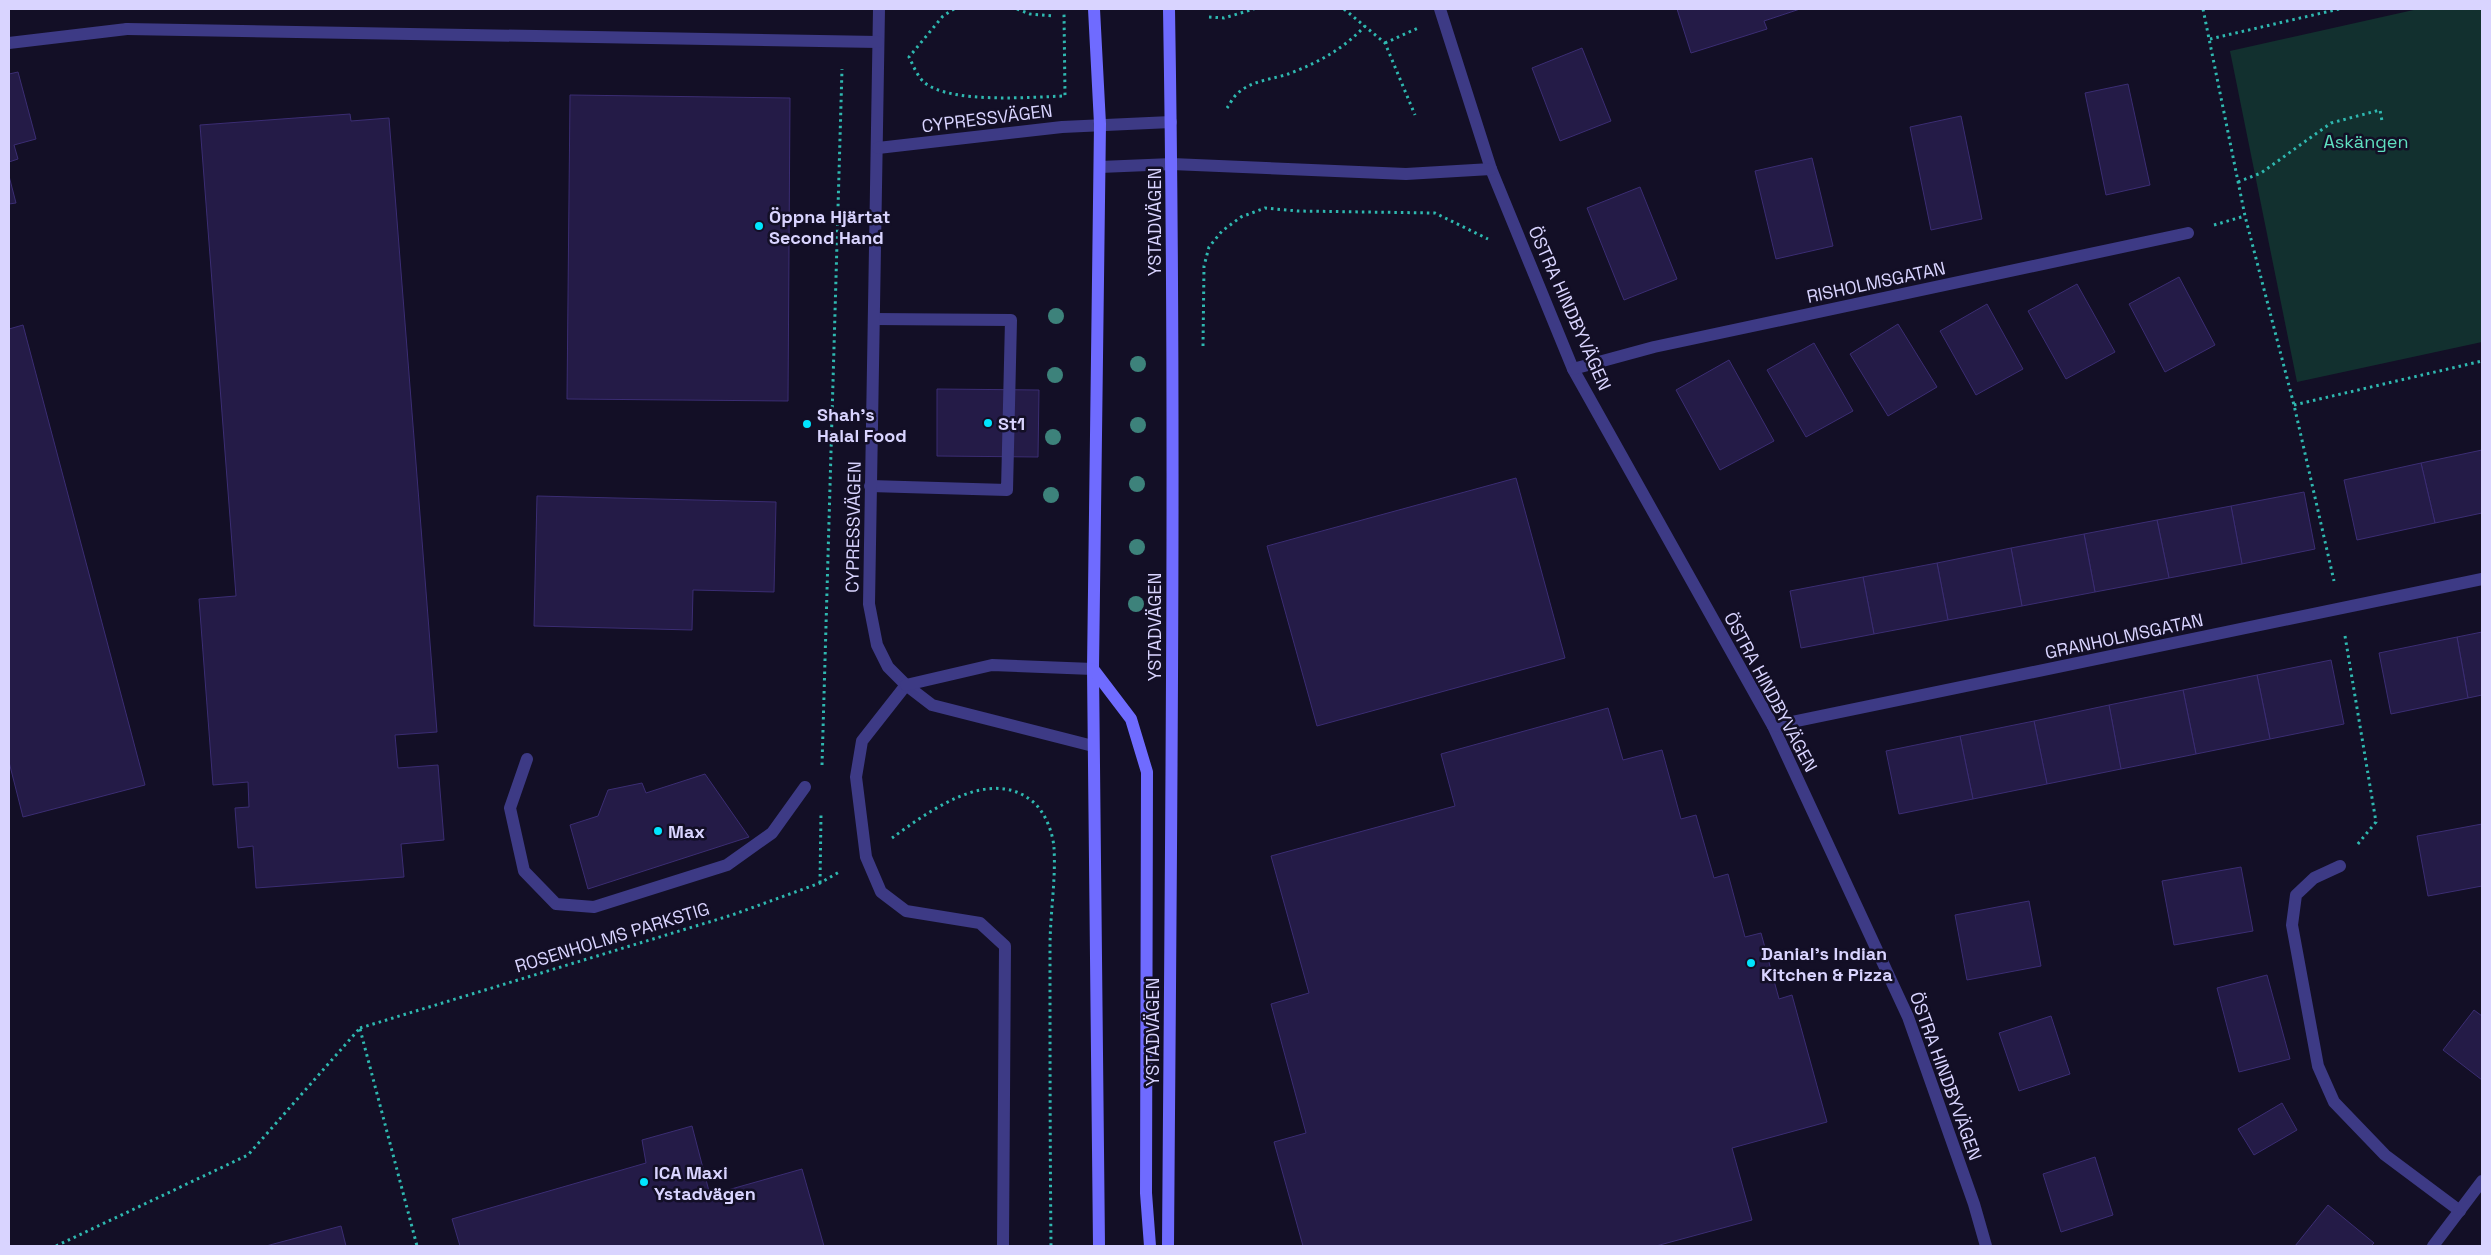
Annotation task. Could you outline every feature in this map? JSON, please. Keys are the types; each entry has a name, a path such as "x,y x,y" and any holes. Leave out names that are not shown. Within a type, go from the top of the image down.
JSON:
{"main road":[{"path":"1094,9 1100,124 1093,669 1099,1246"},
{"name":"YSTADVÄGEN","path":"1168,1246 1172,164 1169,9"},
{"name":"YSTADVÄGEN","path":"1093,669 1131,719 1147,772 1146,1193 1150,1246"}],"street":[{"name":"CYPRESSVÄGEN","path":"879,9 869,604 877,645 888,667 906,685 932,706 1093,746"},
{"name":"ÖSTRA HINDBYVÄGEN","path":"1440,9 1491,169 1573,369 1773,726 1908,1017 1974,1204 1986,1246"},
{"path":"9,44 127,28 878,42"},
{"name":"CYPRESSVÄGEN","path":"878,148 1100,124 1171,122"},
{"path":"1100,167 1172,164 1406,174 1491,169"},
{"name":"RISHOLMSGATAN","path":"1573,369 1654,347 2188,233"},
{"path":"870,486 1007,490 1011,320 874,319"},
{"name":"GRANHOLMSGATAN","path":"1773,726 2482,580"},
{"path":"1003,1246 1006,946 980,923 906,911 881,892 866,857 856,777 862,741 906,685 992,665 1093,669"},
{"path":"527,759 510,808 524,872 556,904 594,907 727,865 772,833 805,787"},
{"path":"2340,866 2314,878 2296,895 2292,925 2318,1066 2334,1102 2385,1155 2460,1212"},
{"path":"2433,1246 2482,1181"}],"path":[{"path":"954,9 943,16 909,57 924,82 944,94 990,97 1065,96 1064,9"},
{"path":"1017,9 1030,14 1055,16"},
{"path":"1209,17 1224,18 1254,9"},
{"path":"1344,9 1385,43 1415,115"},
{"path":"2204,9 2245,216 2294,405 2340,609 2376,822 2340,866"},
{"path":"2210,39 2338,9"},
{"path":"1227,108 1238,93 1255,84 1290,73 1320,60 1347,45 1365,26"},
{"path":"1385,43 1418,28"},
{"path":"822,767 842,41"},
{"path":"2238,182 2261,173 2331,123 2380,110 2382,121"},
{"path":"1202,355 1204,266 1209,247 1222,231 1241,216 1265,208 1297,212 1434,213 1528,258"},
{"path":"2294,405 2482,361"},
{"name":"ROSENHOLMS PARKSTIG","path":"360,1028 732,915 820,883 866,857 921,817 957,798 983,789 1012,790 1033,801 1047,821 1054,847 1050,922 1050,1246"},
{"path":"820,883 822,806"},
{"path":"56,1246 248,1155 360,1028"},
{"path":"360,1028 417,1246"}],"green space":[{"name":"Askängen","path":"2418,9 2482,9 2482,342 2297,382 2230,51"}],"building":[{"path":"1677,9 1800,9 1764,21 1767,29 1691,53"},
{"path":"1582,48 1611,121 1560,141 1532,68"},
{"path":"18,72 36,139 14,145 18,159 9,162 9,74"},
{"path":"2128,84 2150,185 2106,195 2085,93"},
{"path":"570,95 790,98 788,401 567,399"},
{"path":"350,114 351,121 389,118 437,732 395,735 398,768 438,765 444,840 401,844 404,877 256,888 253,846 238,848 235,808 249,807 248,782 213,785 199,599 236,596 200,125"},
{"path":"1961,116 1982,219 1931,230 1910,127"},
{"path":"1812,158 1833,246 1776,259 1755,171"},
{"path":"9,176 16,203 9,204"},
{"path":"1640,187 1677,279 1624,300 1587,208"},
{"path":"2179,277 2215,345 2165,372 2129,304"},
{"path":"2077,284 2115,352 2066,379 2028,311"},
{"path":"1987,304 2023,369 1976,395 1940,331"},
{"path":"1898,324 1937,387 1888,416 1850,354"},
{"path":"23,325 145,785 23,817 9,762 9,329"},
{"path":"1814,343 1853,411 1806,437 1767,370"},
{"path":"1729,360 1774,441 1720,470 1676,390"},
{"name":"St1","path":"937,389 1039,390 1038,457 937,456"},
{"path":"2482,450 2482,513 2435,523 2421,463"},
{"path":"2421,463 2435,523 2357,540 2344,480"},
{"path":"1516,478 1565,658 1317,726 1267,546"},
{"path":"2304,492 2315,549 2242,564 2231,506"},
{"path":"537,496 776,502 774,592 693,590 692,630 534,626"},
{"path":"2231,506 2242,564 2169,578 2157,520"},
{"path":"2157,520 2169,578 2095,592 2084,534"},
{"path":"2084,534 2095,592 2022,606 2011,548"},
{"path":"2011,548 2022,606 1948,620 1937,563"},
{"path":"1937,563 1948,620 1874,634 1863,577"},
{"path":"1863,577 1874,634 1801,648 1790,591"},
{"path":"2482,632 2482,695 2468,698 2457,637"},
{"path":"2457,637 2468,698 2391,714 2379,653"},
{"path":"2331,660 2344,724 2270,739 2257,675"},
{"path":"2257,675 2270,739 2196,754 2183,690"},
{"path":"2183,690 2196,754 2121,769 2109,705"},
{"path":"2109,705 2121,769 2047,784 2034,721"},
{"path":"1608,708 1623,760 1662,750 1681,819 1696,815 1714,878 1728,874 1745,937 1761,933 1779,999 1792,995 1827,1122 1732,1148 1752,1220 1656,1246 1303,1246 1274,1142 1306,1133 1271,1004 1309,993 1271,856 1455,806 1441,754"},
{"path":"2034,721 2047,784 1973,799 1960,736"},
{"path":"1960,736 1973,799 1899,814 1886,751"},
{"name":"Max","path":"705,774 749,837 588,889 570,825 598,816 608,790 642,783 646,793"},
{"path":"2482,824 2482,886 2428,896 2417,836"},
{"path":"2241,867 2253,931 2174,945 2162,881"},
{"path":"2029,901 2041,966 1967,980 1955,915"},
{"path":"2267,975 2290,1059 2239,1072 2217,988"},
{"path":"2474,1010 2482,1016 2482,1080 2443,1050"},
{"path":"2051,1016 2070,1074 2019,1091 1999,1033"},
{"path":"2282,1103 2297,1130 2254,1155 2238,1129"},
{"name":"ICA Maxi Ystadvägen","path":"692,1126 710,1195 802,1169 824,1246 460,1246 452,1219 646,1163 642,1140"},
{"path":"2095,1157 2113,1215 2061,1232 2043,1174"},
{"path":"2328,1205 2374,1243 2371,1246 2295,1246"},
{"path":"341,1226 346,1246 266,1246"}],"place":[{"name":"Öppna Hjärtat Second Hand","path":"759,226"},
{"name":"St1","path":"988,423"},
{"name":"Shah's Halal Food","path":"807,424"},
{"name":"Max","path":"658,831"},
{"name":"Danial's Indian Kitchen & Pizza","path":"1751,963"},
{"name":"ICA Maxi Ystadvägen","path":"644,1182"}]}
